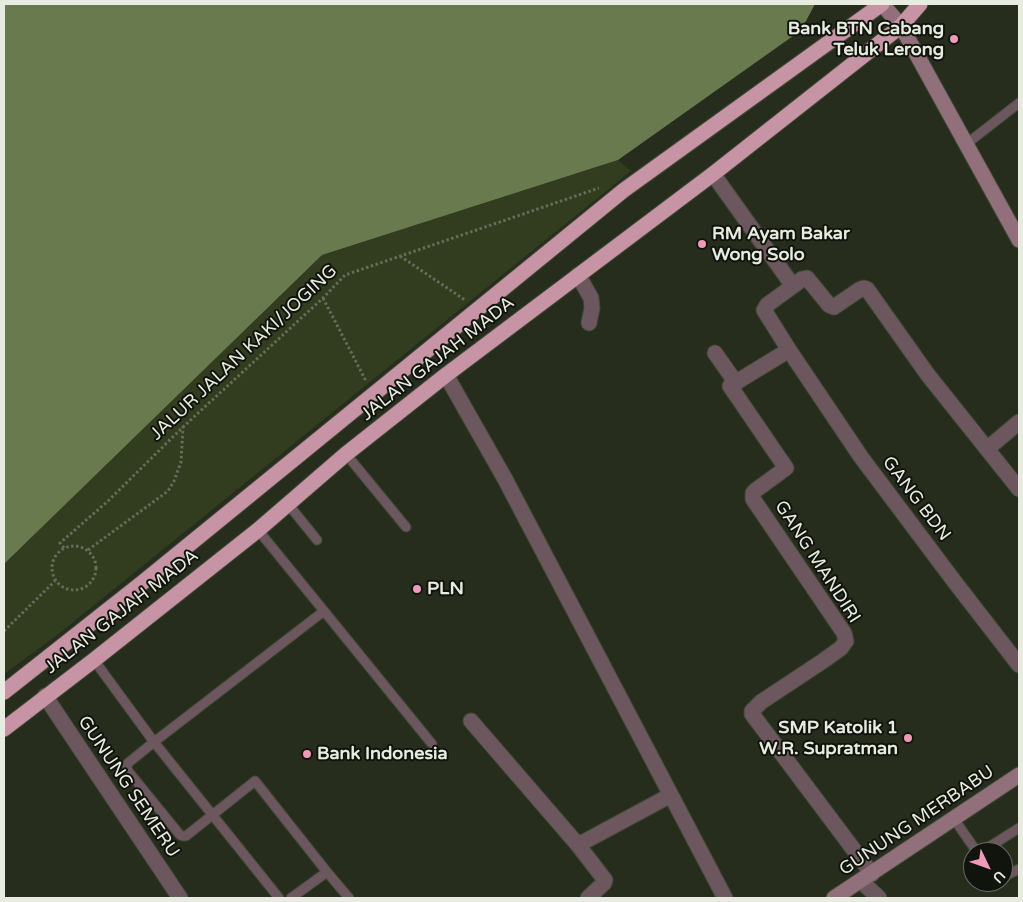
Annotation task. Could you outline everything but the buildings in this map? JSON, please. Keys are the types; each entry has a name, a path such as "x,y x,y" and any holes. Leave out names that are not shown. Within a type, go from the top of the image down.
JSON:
{"highway":[{"name":"JALAN GAJAH MADA","path":"4,692 142,583 624,190 882,4"},
{"name":"JALAN GAJAH MADA","path":"4,728 94,660 258,530 346,454 446,375 713,174 901,26 920,4"}],"street":[{"path":"882,4 901,26 1019,240"},
{"path":"713,174 792,286 807,278 829,305 834,307 859,290 867,289 928,376 1019,488"},
{"path":"578,275 591,298 592,308 589,322"},
{"name":"GANG BDN","path":"792,286 767,305 764,310 861,457 1019,665"},
{"path":"715,353 736,383 789,350"},
{"path":"446,375 505,479 725,898"},
{"name":"GANG MANDIRI","path":"736,383 730,386 786,468 753,493 753,499 844,633 846,641 841,648 823,661 760,702 752,711 752,714 867,877"},
{"path":"987,449 1019,422"},
{"name":"GUNUNG SEMERU","path":"45,696 180,898"},
{"path":"471,721 578,845 605,880 588,898"},
{"name":"GUNUNG MERBABU","path":"834,898 1019,775"},
{"path":"578,845 671,795"},
{"path":"867,877 878,898"}],"lane":[{"path":"965,145 1019,103"},
{"path":"346,454 406,527"},
{"path":"288,504 318,540"},
{"path":"258,530 432,744"},
{"path":"324,611 154,742 128,763 127,768 180,835 186,836 255,782 348,898"},
{"path":"94,660 154,742 279,898"},
{"path":"954,819 969,842"},
{"path":"997,842 1019,828"},
{"path":"291,898 326,872"}],"path":[{"name":"JALUR JALAN KAKI/JOGING","path":"64,548 60,543 108,501 183,427 323,298 345,275 601,187 624,190"},
{"path":"399,256 478,309"},
{"path":"323,298 373,395"},
{"path":"88,550 168,491 181,462 183,427"},
{"path":"77,546 88,550 96,561 96,574 89,584 78,590 65,589 55,581 51,569 55,556 64,548 77,546"},
{"path":"4,630 55,581"}],"shaded area":[{"path":"4,4 815,4 806,21 793,36 618,160 322,255 4,564"},
{"path":"618,160 631,171 56,636 4,674 4,564 322,255"}],"place":[{"name":"Bank BTN Cabang Teluk Lerong","path":"954,39"},
{"name":"RM Ayam Bakar Wong Solo","path":"702,244"},
{"name":"PLN","path":"417,589"},
{"name":"SMP Katolik 1 W.R. Supratman","path":"908,738"},
{"name":"Bank Indonesia","path":"307,754"}]}
